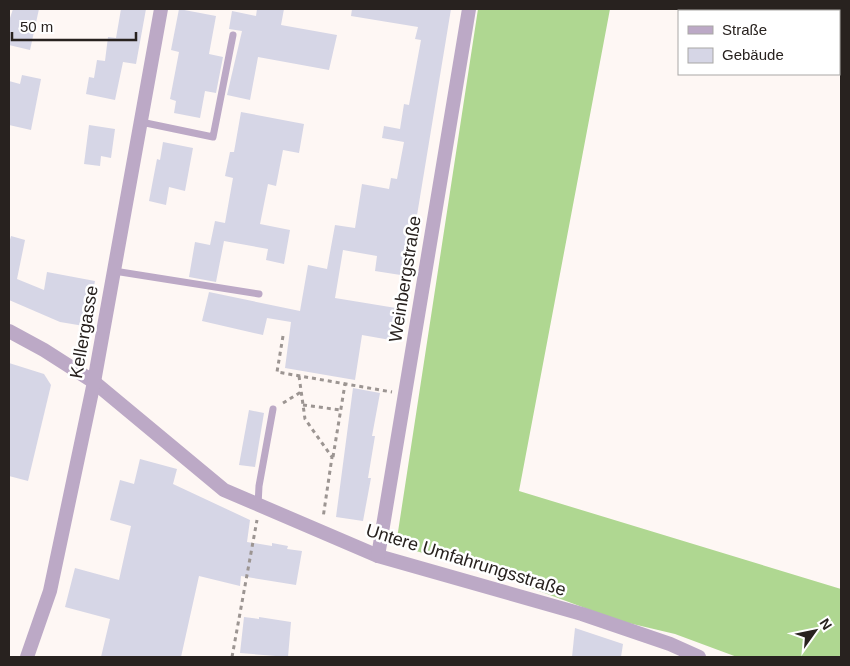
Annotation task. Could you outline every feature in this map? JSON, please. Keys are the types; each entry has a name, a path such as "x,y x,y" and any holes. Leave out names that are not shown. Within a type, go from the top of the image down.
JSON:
{"street":[{"name":"Kellergasse","path":"27,657 50,591 94,382 161,9"},
{"name":"Weinbergstraße","path":"378,556 469,9"},
{"name":"Untere Umfahrungsstraße","path":"9,331 44,350 94,382 224,490 378,556 564,608 670,644 699,657"}],"lane":[{"path":"141,122 213,137 233,35"},
{"path":"114,271 258,294"},
{"path":"258,505 273,409"}],"path":[{"path":"283,336 277,372 405,394"},
{"path":"300,376 305,420 332,457"},
{"path":"321,532 332,457 346,384"},
{"path":"273,409 302,392"},
{"path":"303,405 341,410"},
{"path":"232,657 257,526 258,505"}],"green space":[{"path":"478,9 610,9 519,491 841,589 841,657 737,657 675,634 620,621 493,574 396,545"}],"building":[{"path":"13,9 39,9 30,50 9,45 9,21"},
{"path":"121,9 146,9 136,64 123,62 115,100 86,94 89,77 94,78 97,60 105,61 108,37 116,38"},
{"path":"179,9 216,16 209,54 223,57 216,93 205,91 200,118 174,113 176,101 170,99 179,52 171,50"},
{"path":"257,9 284,9 281,25 337,35 329,70 258,57 250,100 227,95 242,31 229,29 232,11 256,16"},
{"path":"352,9 451,9 407,276 375,271 377,256 343,250 335,298 402,309 396,341 362,335 355,380 285,368 291,322 267,318 263,335 202,321 209,292 300,311 308,265 327,269 335,225 355,228 362,184 389,189 391,178 397,179 404,142 382,138 384,126 400,129 404,104 409,105 421,40 415,39 418,27 351,16"},
{"path":"22,75 41,79 31,130 9,125 9,81 20,84"},
{"path":"241,112 304,124 299,153 283,150 276,186 268,184 260,224 290,230 284,264 266,260 268,249 224,241 216,282 189,277 195,242 210,245 215,221 225,223 233,178 225,176 230,152 234,152"},
{"path":"89,125 115,129 111,158 101,156 100,166 84,164"},
{"path":"163,142 193,148 185,191 169,187 166,205 149,201 157,159 160,160"},
{"path":"11,236 25,240 17,279 44,290 47,272 95,281 92,296 95,296 90,327 60,322 9,300 9,243"},
{"path":"9,363 44,374 51,385 28,481 9,476"},
{"path":"353,388 380,393 372,436 375,436 368,478 371,478 363,521 336,517"},
{"path":"249,410 264,413 255,467 239,465"},
{"path":"140,459 177,469 173,484 250,520 247,542 272,546 272,543 288,546 287,549 302,551 296,585 241,576 240,586 199,576 181,657 101,657 110,619 65,607 75,568 119,580 131,526 110,520 120,480 134,484"},
{"path":"244,617 259,619 259,617 291,622 288,657 240,653"},
{"path":"575,628 623,644 621,657 572,657"}]}
